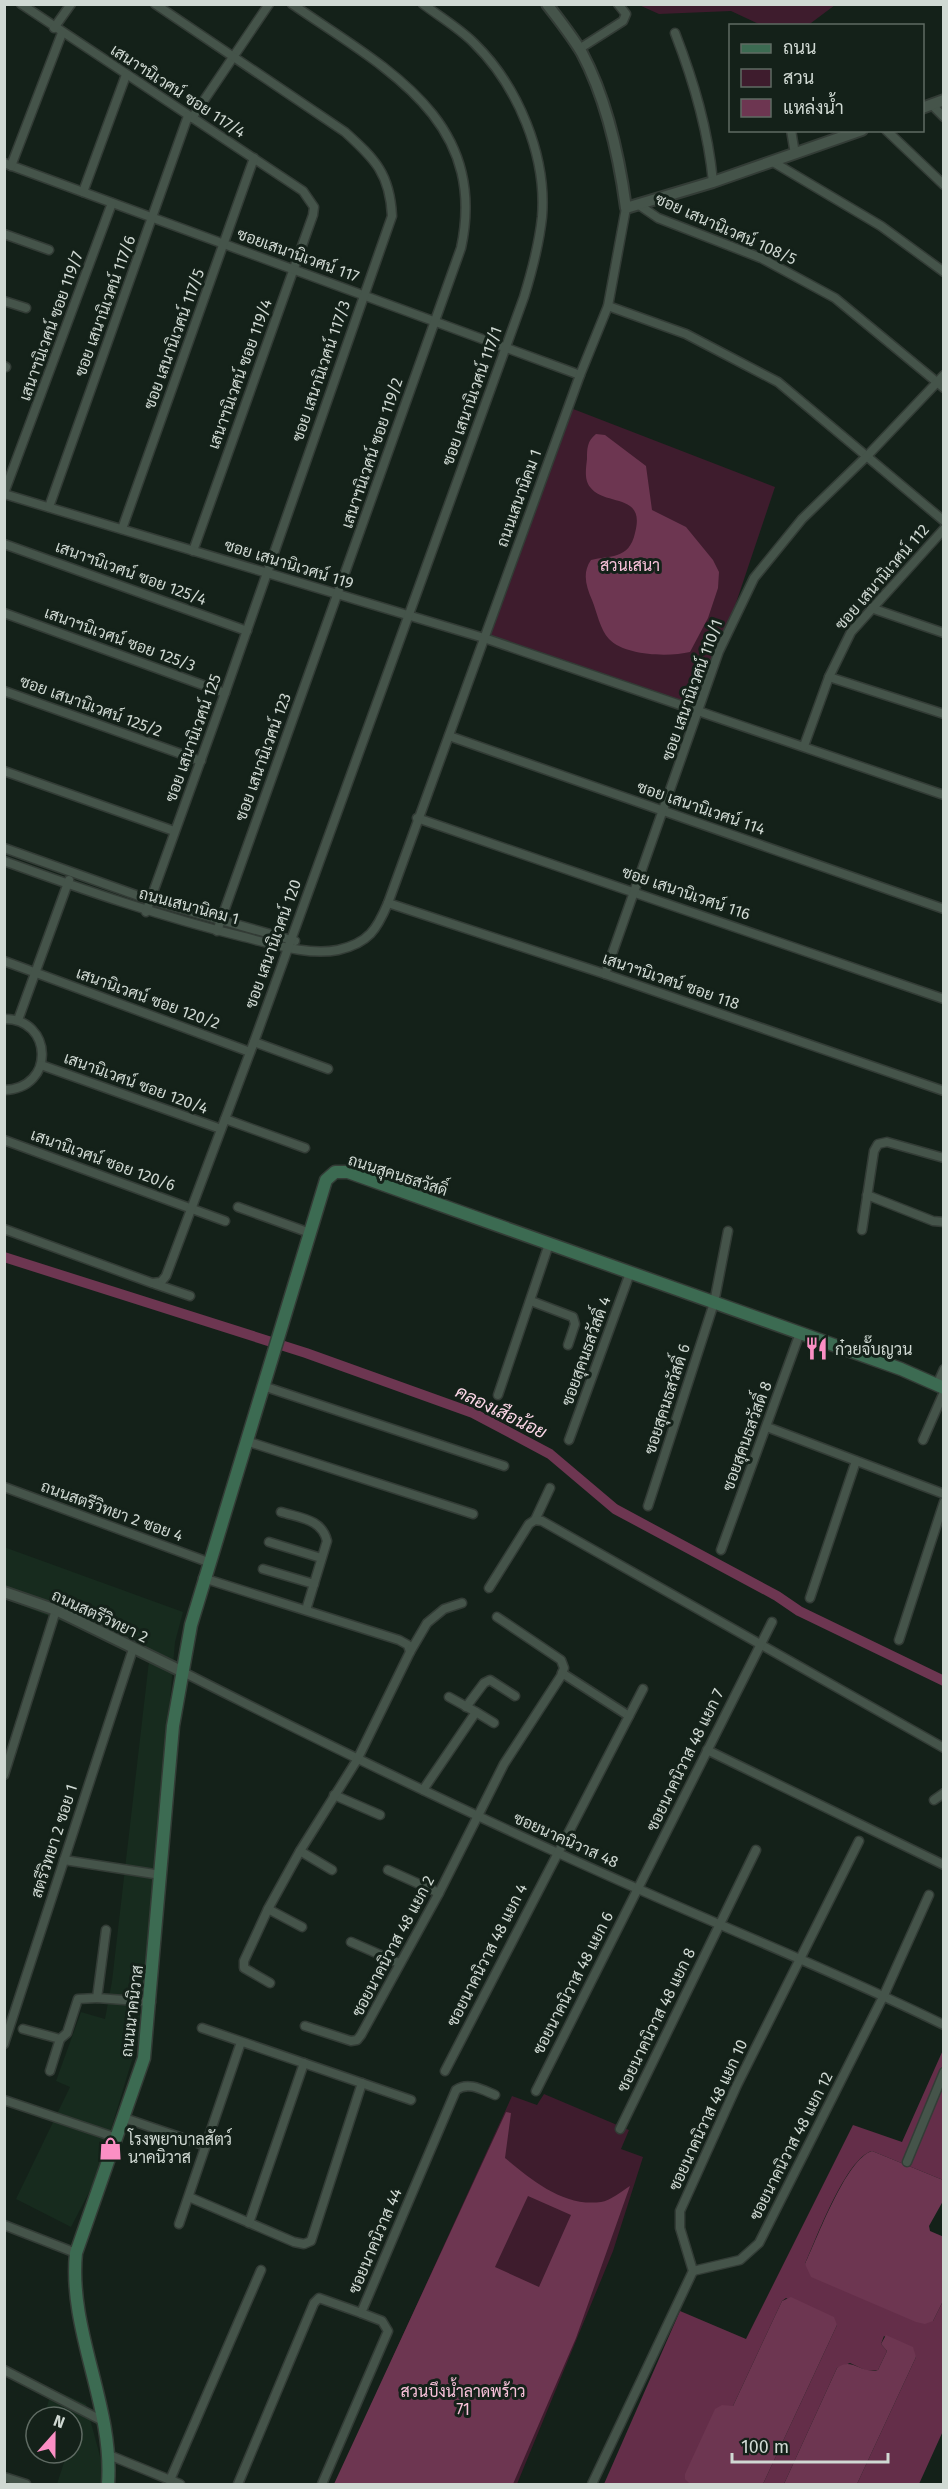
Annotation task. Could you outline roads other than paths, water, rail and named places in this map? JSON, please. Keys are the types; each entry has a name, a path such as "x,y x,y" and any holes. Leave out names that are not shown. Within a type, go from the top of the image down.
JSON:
{"main road":[{"name":"ถนนสุคนธสวัสดิ์","path":"181,1671 203,1578 326,1180 330,1175 342,1171 901,1369 941,1388"},
{"name":"ถนนนาคนิวาส","path":"108,2484 109,2454 77,2304 74,2277 76,2253 144,2058 151,2002 173,1726 181,1671"}],"street":[{"name":"เสนาฯนิเวศน์ ซอย 117/4","path":"21,4 303,191 314,207"},
{"path":"8,164 58,30 71,4"},
{"path":"155,4 234,57"},
{"name":"ซอย เสนานิเวศน์ 117/6","path":"50,507 190,117 269,4"},
{"name":"เสนาฯนิเวศน์ ซอย 119/2","path":"292,4 359,50 412,92 444,127 456,148 464,175 467,222 461,248 338,595"},
{"name":"ซอย เสนานิเวศน์ 117/1","path":"409,615 536,260 542,215 535,151 524,119 511,93 475,44 423,4"},
{"name":"ถนนเสนานิคม 1","path":"4,861 146,912 288,948 337,950 355,944 375,931 388,903 580,375 608,306 626,208 614,142 597,89 579,49 547,4"},
{"path":"579,49 623,21 626,14 618,4"},
{"path":"675,33 700,105 713,182"},
{"name":"ซอย เสนานิเวศน์ 117/3","path":"234,57 345,132 372,157 385,177 391,194 392,216 266,573"},
{"path":"82,192 126,75"},
{"path":"927,106 944,100"},
{"path":"927,106 944,117"},
{"path":"791,132 795,154"},
{"path":"626,208 713,182 856,132"},
{"path":"888,132 944,185"},
{"name":"ซอย เสนานิเวศน์ 117/5","path":"122,529 254,158"},
{"path":"772,162 881,226 944,272"},
{"name":"ซอยเสนานิเวศน์ 117","path":"8,164 580,375"},
{"name":"เสนาฯนิเวศน์ ซอย 119/7","path":"4,494 112,203"},
{"name":"ซอย เสนานิเวศน์ 108/5","path":"639,205 645,212 658,218 761,258 835,298 940,386"},
{"name":"เสนาฯนิเวศน์ ซอย 119/4","path":"193,551 294,270 314,207"},
{"path":"4,234 49,250"},
{"path":"4,301 26,309"},
{"path":"608,306 686,334 778,382 868,455 944,521"},
{"name":"ซอย เสนานิเวศน์ 110/1","path":"605,974 719,651 754,578 802,519 940,386 944,375"},
{"name":"ซอย เสนานิเวศน์ 119","path":"4,494 484,638 700,710"},
{"name":"ซอย เสนานิเวศน์ 112","path":"804,746 829,677 851,632 944,529"},
{"name":"เสนาฯนิเวศน์ ซอย 125/4","path":"4,544 247,631"},
{"name":"ซอย เสนานิเวศน์ 125","path":"146,912 266,573"},
{"name":"ซอย เสนานิเวศน์ 123","path":"217,931 338,595"},
{"path":"871,608 944,633"},
{"name":"เสนาฯนิเวศน์ ซอย 125/3","path":"4,613 225,693"},
{"name":"ซอย เสนานิเวศน์ 120","path":"156,1282 191,1208 225,1119 409,615"},
{"path":"829,677 944,714"},
{"name":"ซอย เสนานิเวศน์ 125/2","path":"4,691 201,761"},
{"path":"700,710 944,795"},
{"name":"ซอย เสนานิเวศน์ 114","path":"449,736 944,909"},
{"path":"4,771 174,831"},
{"name":"ซอย เสนานิเวศน์ 116","path":"417,818 944,999"},
{"name":"ถนนเสนานิคม 1","path":"4,848 150,900 292,938 304,949"},
{"path":"18,1020 72,873"},
{"name":"เสนาฯนิเวศน์ ซอย 118","path":"388,903 605,974 944,1091"},
{"name":"เสนานิเวศน์ ซอย 120/2","path":"4,961 250,1052"},
{"path":"4,1019 18,1020 36,1033 43,1054 41,1065 31,1081 22,1087 4,1090"},
{"path":"254,1042 328,1069"},
{"name":"เสนานิเวศน์ ซอย 120/4","path":"41,1065 221,1129"},
{"path":"225,1119 305,1148"},
{"name":"เสนานิเวศน์ ซอย 120/6","path":"4,1140 225,1221"},
{"path":"862,1230 874,1151 878,1144 887,1143 944,1158"},
{"path":"867,1195 933,1221 944,1222"},
{"path":"238,1207 310,1233"},
{"path":"4,1229 190,1296"},
{"name":"ซอยสุคนธสวัสดิ์ 6","path":"648,1506 714,1303 728,1231"},
{"path":"498,1395 549,1244"},
{"name":"ซอยสุคนธสวัสดิ์ 4","path":"569,1440 630,1273"},
{"path":"531,1301 573,1317 575,1324 568,1346"},
{"name":"ซอยสุคนธสวัสดิ์ 8","path":"721,1550 800,1333"},
{"path":"923,1440 941,1388 944,1369"},
{"path":"263,1386 504,1466"},
{"path":"766,1427 944,1494"},
{"path":"246,1441 473,1514"},
{"path":"810,1598 856,1461"},
{"name":"ถนนสตรีวิทยา 2 ซอย 4","path":"4,1487 208,1562"},
{"path":"489,1588 529,1524 534,1520 549,1488"},
{"path":"899,1640 944,1502"},
{"path":"281,1512 321,1526 327,1541 306,1610"},
{"path":"534,1520 542,1521 944,1748"},
{"path":"269,1542 321,1558"},
{"path":"263,1569 314,1584"},
{"path":"203,1578 399,1640 408,1645 410,1652"},
{"name":"ถนนสตรีวิทยา 2","path":"4,1592 56,1610 181,1671"},
{"path":"270,1983 244,1968 268,1909 300,1851 357,1760 410,1652 427,1623 444,1609 462,1603"},
{"path":"4,1776 56,1610"},
{"path":"497,1617 561,1660 564,1668 562,1673 629,1716"},
{"name":"ซอยนาคนิวาส 48 แยก 7","path":"639,1889 772,1622"},
{"name":"สตรีวิทยา 2 ซอย 1","path":"4,2044 133,1649"},
{"name":"ซอยนาคนิวาส 48","path":"181,1671 423,1791 557,1853 884,1995 944,2025"},
{"name":"ซอยนาคนิวาส 48 แยก 2","path":"305,2026 351,2041 357,2040 439,1893 504,1764 562,1673"},
{"path":"466,1707 484,1683 490,1680 515,1695"},
{"name":"ซอยนาคนิวาส 48 แยก 4","path":"445,2071 643,1689"},
{"path":"449,1697 494,1723"},
{"path":"423,1791 476,1712"},
{"path":"707,1750 944,1865"},
{"path":"934,1800 944,1793"},
{"path":"334,1795 380,1815"},
{"name":"ซอยนาคนิวาส 48 แยก 10","path":"693,2271 680,2228 680,2211 737,2085 802,1960 859,1842"},
{"name":"ซอยนาคนิวาส 48 แยก 8","path":"620,2129 756,1850"},
{"path":"300,1851 332,1870"},
{"path":"64,1860 161,1875"},
{"path":"388,1870 439,1893"},
{"name":"ซอยนาคนิวาส 48 แยก 6","path":"536,2091 639,1889"},
{"name":"ซอยนาคนิวาส 48 แยก 12","path":"693,2271 740,2260 759,2243 884,1995 929,1895"},
{"path":"268,1909 302,1927"},
{"path":"97,1998 106,1930"},
{"path":"351,1942 399,1963"},
{"path":"50,2071 60,2039 67,2033 78,1999 151,2002"},
{"path":"202,2028 411,2100"},
{"path":"22,2029 60,2039"},
{"path":"179,2224 240,2042"},
{"path":"249,2223 304,2063"},
{"path":"907,2162 944,2072"},
{"path":"189,2198 294,2242 304,2244 311,2241 362,2083"},
{"name":"ซอยนาคนิวาส 44","path":"238,2484 314,2303 319,2298 361,2313 456,2090 469,2086 495,2095"},
{"path":"4,2100 117,2138"},
{"path":"124,2118 206,2146"},
{"path":"4,2225 76,2253"},
{"path":"170,2480 261,2270"},
{"path":"592,2484 693,2271"},
{"path":"322,2484 388,2331 382,2321 361,2313"},
{"path":"4,2370 101,2420"},
{"path":"109,2454 180,2484"},
{"path":"4,2477 26,2484"}],"water":[{"path":"596,434 605,435 646,466 652,510 686,527 713,560 719,572 718,588 708,618 690,652 659,655 625,649 609,639 601,626 587,585 588,565 591,560 618,555 628,548 635,533 637,520 635,511 630,506 597,493 588,484 587,449 589,442"},
{"name":"สวนบึงน้ำลาดพร้าว 71","path":"506,2112 511,2113 505,2158 537,2183 561,2196 587,2202 605,2201 630,2186 576,2338 513,2484 334,2484","holes":["528,2196 571,2215 539,2287 495,2267"]},
{"path":"872,2151 943,2180 943,2201 929,2226 930,2231 944,2237 943,2301 933,2321 925,2324 811,2277 805,2264 843,2184 862,2157"},
{"path":"791,2297 834,2317 837,2325 763,2484 689,2483 685,2479 685,2474 715,2409 722,2405 733,2406 782,2301"},
{"path":"886,2335 913,2347 916,2357 857,2484 784,2484 837,2368 847,2364 867,2370 878,2370 887,2351 881,2344"}],"waterway":[{"name":"คลองเสือน้อย","path":"4,1257 306,1353 473,1413 550,1454 615,1509 777,1596 799,1611 944,1681"}],"place":[{"name":"ก๋วยจั๊บญวน","path":"817,1349"},
{"name":"โรงพยาบาลสัตว์ นาคนิวาส","path":"110,2148"}],"park label":[{"name":"สวนเสนา","path":"630,565"}]}
